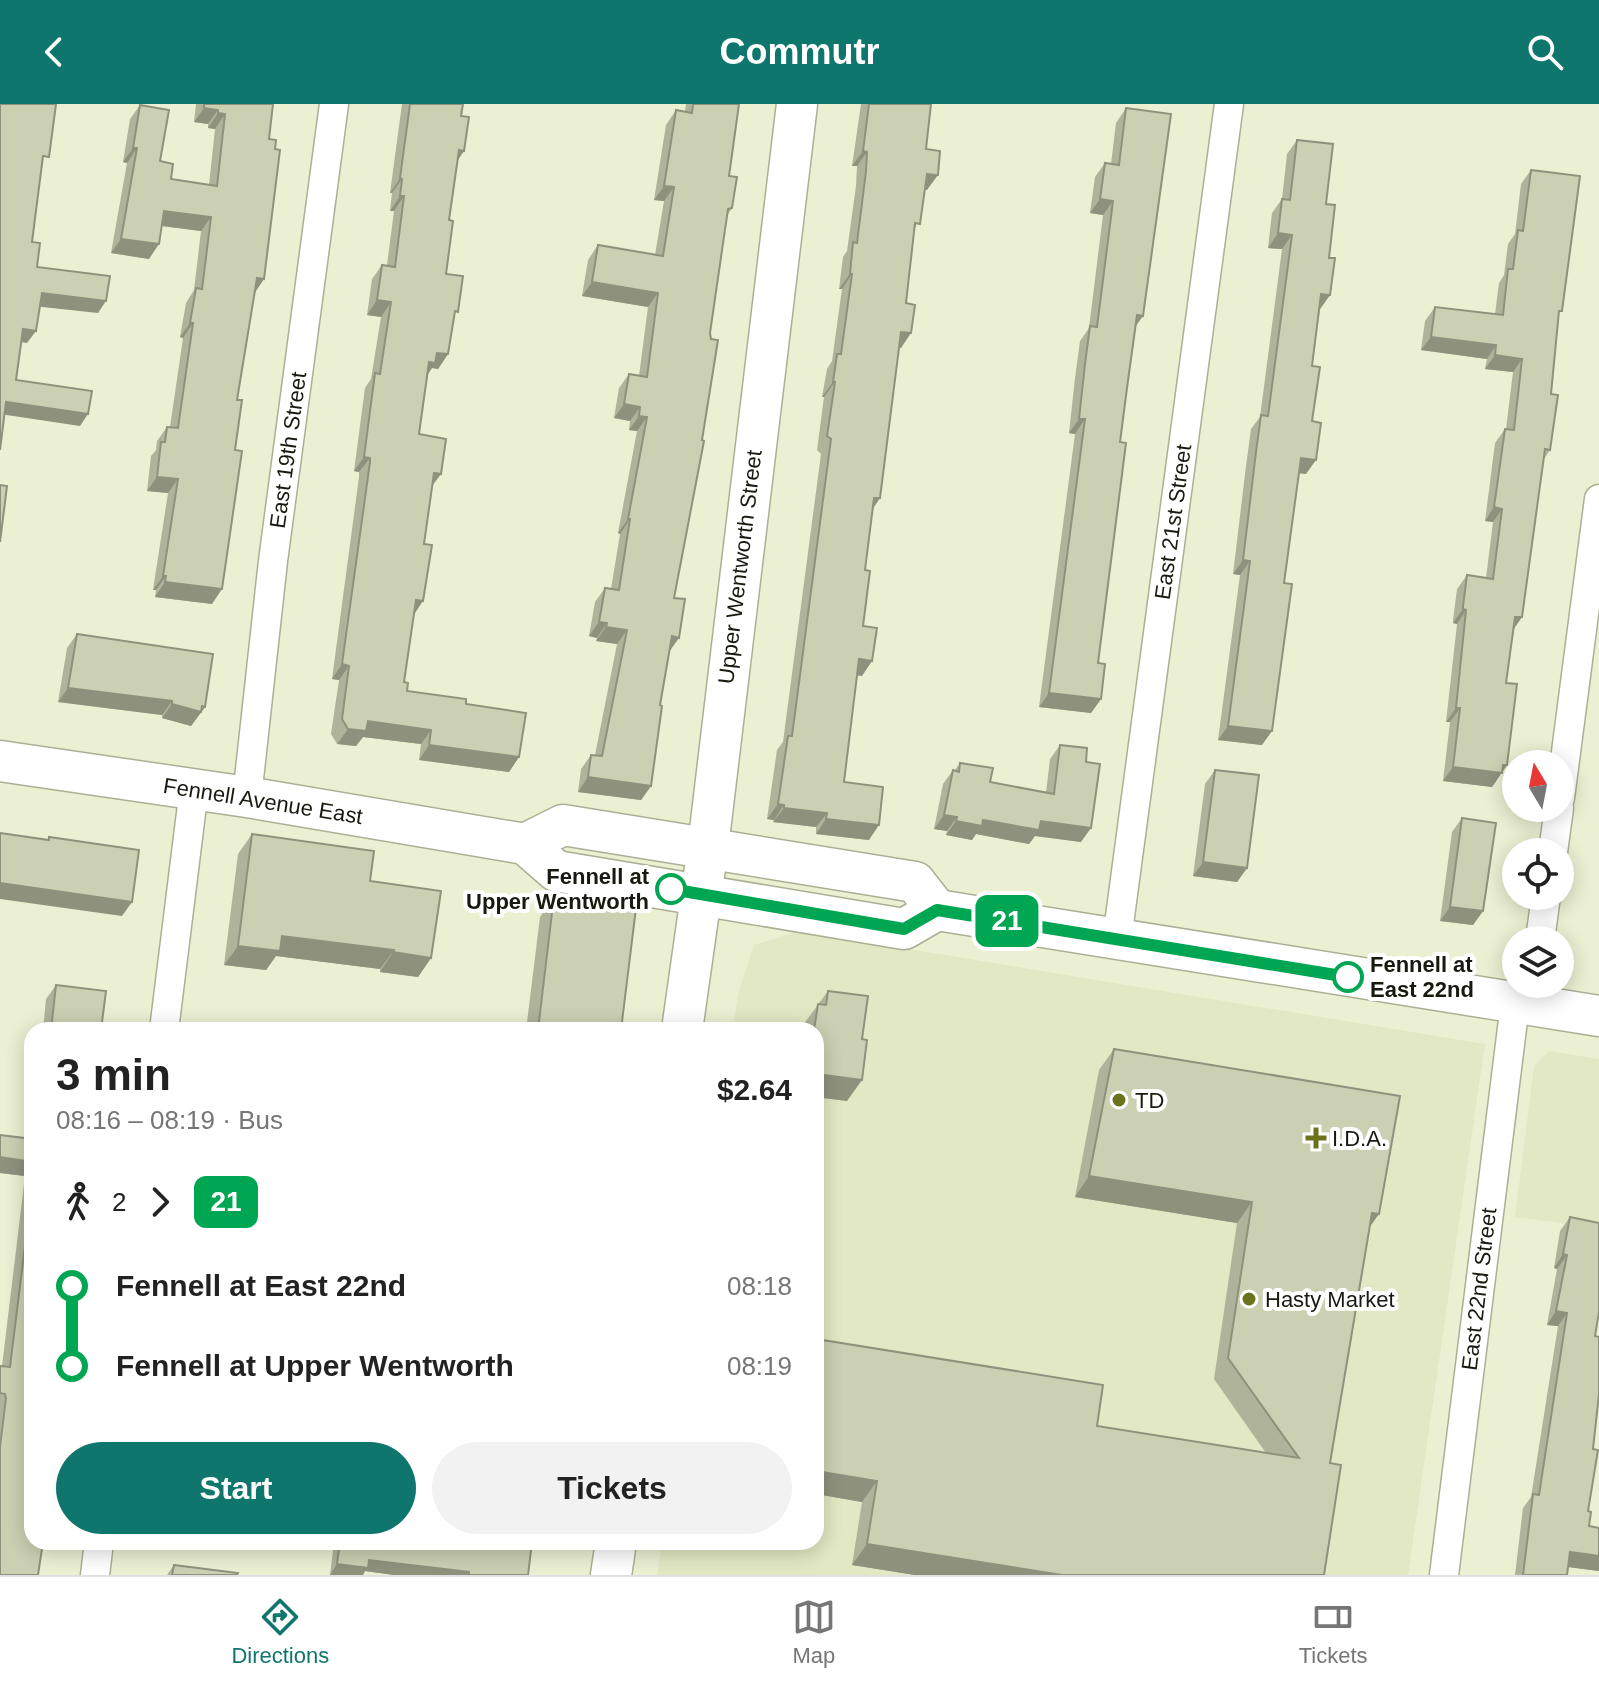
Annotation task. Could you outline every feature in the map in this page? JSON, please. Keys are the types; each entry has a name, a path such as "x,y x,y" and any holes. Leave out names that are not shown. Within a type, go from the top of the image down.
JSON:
{"main road":[{"name":"Upper Wentworth Street","path":"683,1022 708,847 797,104"},
{"name":"Fennell Avenue East","path":"0,761 247,797 525,844"},
{"path":"937,910 915,882 708,847 563,825 525,844 556,871 904,929 937,910 1502,994"},
{"path":"1527,998 1599,1016"},
{"path":"611,1575 615,1550"}],"street":[{"name":"East 19th Street","path":"247,797 273,561 334,104"},
{"name":"East 21st Street","path":"1117,939 1229,104"},
{"path":"1566,750 1599,499"},
{"path":"165,1022 194,789"},
{"name":"East 22nd Street","path":"1444,1575 1527,998"},
{"path":"95,1575 98,1550"}],"shaded area":[{"path":"799,931 1485,1044 1408,1575 657,1575 661,1550 824,1550 824,1022 734,1022 738,994 754,945"},
{"path":"1549,1051 1599,1059 1599,1228 1515,1217 1534,1066"}],"building":[{"path":"0,104 56,104 49,157 43,156 32,242 40,243 37,267 110,276 106,301 42,293 36,331 23,329 16,380 92,391 88,414 6,402 0,450"},
{"path":"204,104 273,104 269,139 276,140 275,149 280,150 264,279 257,278 237,400 242,400 235,450 242,451 222,589 165,582 166,576 163,576 178,479 157,477 161,442 165,442 167,427 178,428 193,323 190,323 196,288 202,289 211,217 164,211 159,244 121,239 137,148 133,148 140,105 169,110 160,161 173,164 171,179 217,186 225,114 204,108"},
{"path":"410,104 463,104 461,116 469,117 464,151 459,150 449,220 453,221 446,274 463,276 458,312 455,311 448,354 437,353 435,363 429,362 419,434 446,439 441,474 434,473 424,544 432,545 423,601 416,600 404,682 408,683 407,691 466,699 466,704 526,713 519,757 429,745 431,730 368,721 366,731 348,729 342,719 349,666 342,664 370,462 370,458 364,457 375,373 380,374 391,302 377,300 382,265 395,267 404,196 400,196 400,178"},
{"path":"693,104 739,104 729,176 737,177 732,208 728,209 710,333 711,339 718,340 704,441 674,598 685,599 679,638 672,636 651,786 588,777 591,755 602,756 627,630 606,627 607,623 599,622 605,588 619,590 628,519 647,417 639,416 640,407 624,404 629,374 647,377 658,293 592,282 598,245 663,256 674,187 664,186 676,110 692,113"},
{"path":"869,104 931,104 926,149 940,151 938,175 927,174 920,224 915,223 906,303 915,305 911,333 901,332 880,498 874,498 865,570 870,571 863,626 877,628 872,661 859,659 844,782 883,787 879,825 826,819 827,813 784,808 784,805 778,804 788,736 792,736 831,439 827,436 833,382 837,354 841,354 852,274 853,242 857,243 866,171 867,152 863,151"},
{"path":"1126,108 1171,114 1143,316 1137,315 1120,442 1126,443 1098,663 1105,664 1101,699 1049,693 1085,419 1079,419 1085,364 1090,326 1097,327 1113,201 1100,199 1105,163 1119,165"},
{"path":"1297,140 1333,144 1326,204 1335,205 1329,258 1335,258 1330,295 1321,294 1312,366 1320,367 1312,421 1321,423 1316,460 1301,458 1284,583 1292,584 1272,731 1228,726 1250,561 1243,560 1256,452 1261,415 1268,416 1292,235 1278,233 1282,199 1290,200"},
{"path":"1531,170 1580,176 1562,311 1559,311 1551,394 1558,395 1550,450 1545,449 1522,617 1515,617 1506,683 1517,684 1509,750 1502,750 1502,773 1453,767 1460,708 1456,708 1467,575 1493,579 1502,509 1494,507 1505,429 1514,430 1522,359 1495,355 1496,345 1431,337 1435,307 1503,315 1508,269 1513,269 1518,230 1523,231"},
{"path":"0,485 7,486 0,542"},
{"path":"77,634 213,654 205,707 202,706 201,712 172,704 172,701 68,688"},
{"path":"1060,745 1087,748 1086,762 1100,764 1091,828 1041,821 1039,830 983,820 982,826 956,821 957,817 944,815 953,770 959,772 960,763 993,768 990,782 1054,794"},
{"path":"1215,770 1259,775 1247,868 1203,862"},
{"path":"1462,818 1496,823 1483,911 1450,907"},
{"path":"0,833 139,850 132,902 0,883"},
{"path":"252,834 374,851 370,881 441,891 431,958 394,950 282,936 280,951 238,946"},
{"path":"554,896 636,908 622,1022 539,1022"},
{"path":"56,985 106,991 102,1022 52,1022"},
{"path":"828,991 868,996 862,1039 867,1040 862,1080 824,1075 824,1022 815,1022 818,1004 826,1005"},
{"path":"1114,1049 1400,1096 1379,1214 1372,1213 1330,1463 1341,1465 1324,1575 1062,1575 867,1544 877,1481 824,1472 824,1340 1103,1385 1097,1426 1299,1458 1228,1358 1252,1202 1089,1176"},
{"path":"0,1135 24,1138 24,1161 0,1157"},
{"path":"1570,1217 1599,1223 1599,1312 1595,1336 1599,1337 1599,1394 1593,1449 1598,1450 1588,1511 1591,1512 1589,1526 1599,1528 1599,1556 1570,1552 1567,1575 1523,1575 1533,1494 1539,1495 1567,1313 1556,1311 1567,1255 1563,1254"},
{"path":"24,1254 24,1550 42,1550 38,1575 0,1575 0,1447 6,1398 5,1394 0,1393 0,1366 10,1367"},
{"path":"339,1550 531,1550 528,1575 469,1575 469,1572 369,1560 368,1568 337,1564"},
{"path":"174,1565 238,1573 172,1575"}],"bus line":[{"name":"21","path":"671,889 904,929 937,910 1348,977"}],"place":[{"name":"Fennell at Upper Wentworth","path":"671,889"},
{"name":"Fennell at East 22nd","path":"1348,977"},
{"name":"TD","path":"1119,1100"},
{"name":"I.D.A.","path":"1316,1138"},
{"name":"Hasty Market","path":"1249,1299"}]}
